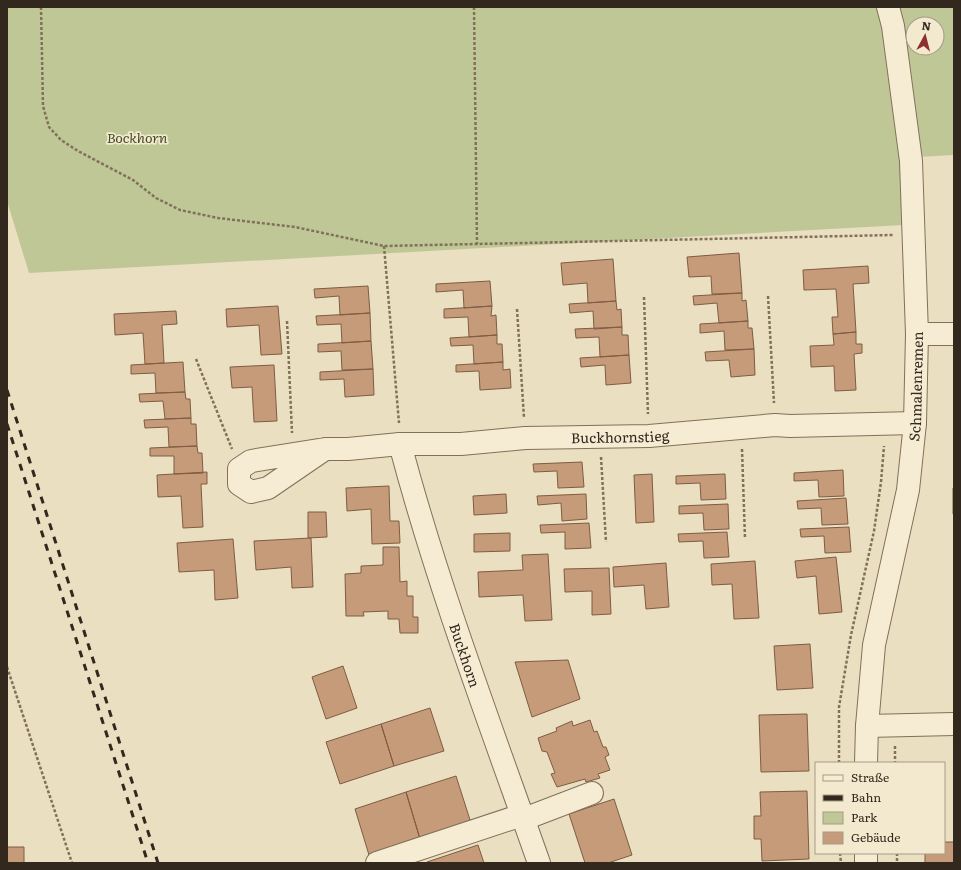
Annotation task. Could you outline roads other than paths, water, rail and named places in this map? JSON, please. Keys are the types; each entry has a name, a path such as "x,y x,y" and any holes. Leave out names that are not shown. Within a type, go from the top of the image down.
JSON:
{"street":[{"name":"Schmalenremen","path":"866,762 867,726 874,645 908,490 915,423 917,334 911,161 893,26 888,7"},
{"path":"917,334 954,334"},
{"name":"Buckhornstieg","path":"325,449 268,488 251,492 239,484 239,469 251,461 325,449 348,449 400,444 461,444 525,438 649,436 775,425 790,426 915,423"},
{"name":"Buckhorn","path":"400,444 415,500 454,622 539,863"},
{"path":"867,726 954,724"},
{"path":"377,863 522,813 584,789"}],"railway":[{"path":"7,390 158,863"},
{"path":"7,424 148,863"}],"park label":[{"name":"Bockhorn","path":"137,137"}]}
